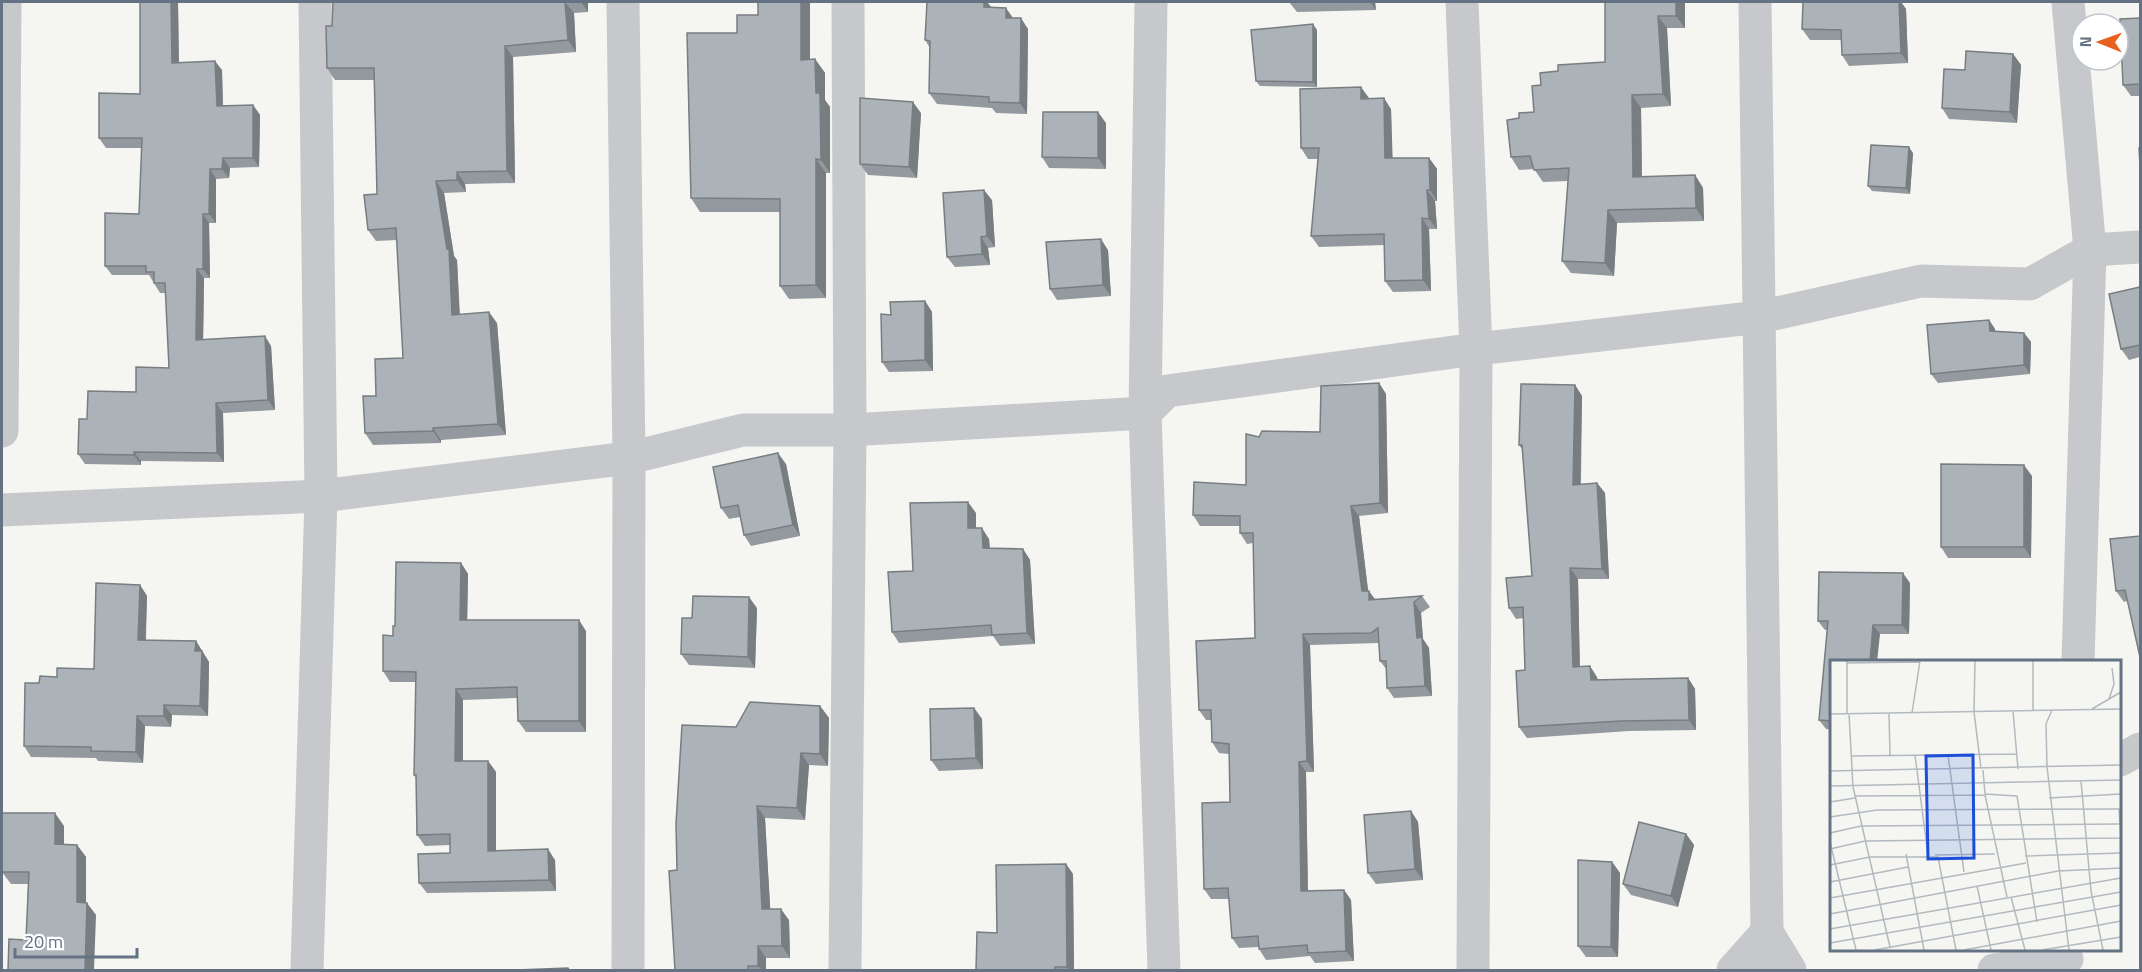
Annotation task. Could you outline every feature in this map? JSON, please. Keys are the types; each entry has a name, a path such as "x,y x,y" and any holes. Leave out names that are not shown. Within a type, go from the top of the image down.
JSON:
{"street":[{"path":"2,431 5,2"},
{"path":"307,970 321,496 315,2"},
{"path":"623,2 629,458 628,970"},
{"path":"845,970 850,430 848,2"},
{"path":"1151,2 1145,413 1164,970"},
{"path":"1461,2 1476,349 1473,970"},
{"path":"1755,2 1767,932 1764,970"},
{"path":"2068,2 2090,250 2078,660"},
{"path":"2,510 321,496 629,458 743,430 850,430 1145,413 1167,391 1476,349 1760,317 1921,281 2030,284 2090,250 2140,247"},
{"path":"2121,759 2140,749"},
{"path":"1733,970 1767,932"},
{"path":"1767,932 1790,970"},
{"path":"1994,970 2067,960"}],"building":[{"path":"140,2 171,2 172,63 215,61 217,106 253,105 253,158 223,158 222,169 210,169 209,214 203,214 203,269 197,269 196,340 265,336 268,400 216,403 217,453 78,454 79,419 87,419 88,391 136,392 136,367 169,368 165,283 154,283 154,272 146,272 146,266 105,266 105,213 139,214 142,138 99,138 99,93 140,94"},
{"path":"333,2 565,2 568,40 505,46 507,171 457,172 457,180 436,181 447,249 449,248 452,315 489,312 498,424 433,428 433,431 365,433 363,396 376,396 375,359 403,358 396,228 368,230 364,195 377,194 374,68 327,68 326,26 332,26"},
{"path":"758,2 801,2 801,60 815,59 816,93 820,93 821,160 816,159 816,285 780,286 780,199 691,198 687,33 737,33 737,15 758,15"},
{"path":"927,2 984,2 984,7 1006,8 1006,18 1021,18 1020,103 989,102 989,97 929,93 930,41 925,40"},
{"path":"1605,2 1676,2 1676,16 1658,16 1663,94 1632,95 1633,177 1695,175 1696,208 1608,210 1605,263 1562,261 1569,168 1534,170 1530,156 1511,157 1507,120 1519,118 1519,113 1534,112 1532,86 1541,85 1540,73 1558,71 1558,65 1605,62"},
{"path":"1803,2 1899,2 1901,53 1842,55 1841,30 1802,29"},
{"path":"2130,18 2140,18 2140,84 2123,85 2122,72 2130,72"},
{"path":"1313,24 1313,82 1256,81 1251,30"},
{"path":"1966,51 2013,54 2010,112 1942,108 1944,69 1965,70"},
{"path":"1361,87 1361,99 1384,98 1385,158 1429,158 1430,190 1427,190 1429,219 1422,218 1423,280 1385,281 1384,234 1311,236 1319,148 1301,148 1300,89"},
{"path":"860,98 913,102 909,167 860,164"},
{"path":"1043,112 1098,112 1098,158 1042,157"},
{"path":"1871,145 1909,147 1906,188 1868,186"},
{"path":"984,190 987,236 981,237 982,254 947,257 943,193"},
{"path":"1101,239 1103,285 1050,289 1046,242"},
{"path":"2140,287 2140,345 2121,349 2109,294"},
{"path":"925,301 925,360 882,362 881,314 891,315 890,302"},
{"path":"1989,320 1990,331 2024,333 2024,365 1931,374 1927,325"},
{"path":"1379,383 1380,503 1351,506 1362,591 1369,591 1369,600 1422,596 1414,602 1417,638 1422,637 1425,686 1387,688 1386,661 1380,661 1378,628 1371,633 1303,634 1307,761 1299,762 1301,891 1344,890 1346,951 1308,953 1307,945 1259,949 1258,936 1232,938 1228,888 1204,889 1202,803 1230,802 1229,744 1212,742 1211,710 1199,710 1196,641 1255,638 1253,533 1240,533 1240,516 1193,515 1194,482 1246,485 1246,434 1259,437 1262,431 1320,432 1321,386"},
{"path":"1521,384 1575,385 1573,485 1597,483 1602,569 1570,568 1573,667 1590,666 1591,680 1688,678 1689,720 1519,727 1516,671 1525,670 1523,607 1509,608 1506,578 1532,576 1522,445 1519,445"},
{"path":"778,453 793,525 744,535 738,505 721,508 713,467"},
{"path":"1941,464 2024,465 2024,547 1941,547"},
{"path":"968,502 968,528 982,528 983,548 1023,549 1027,633 992,635 991,625 892,632 888,572 913,571 910,503"},
{"path":"2140,536 2140,657 2125,590 2116,591 2110,539"},
{"path":"396,562 461,563 460,620 579,620 579,721 518,721 517,687 456,689 455,761 488,761 488,851 548,849 549,880 419,883 418,854 450,853 450,834 417,835 416,775 414,775 416,672 383,671 383,635 393,636 393,626 395,626"},
{"path":"1819,572 1903,573 1902,625 1873,625 1870,660 1830,660 1830,721 1819,720 1828,621 1818,621"},
{"path":"96,583 140,585 138,640 196,641 195,651 202,651 200,706 164,705 164,716 137,716 136,752 91,751 91,747 24,746 25,683 39,683 40,676 57,677 57,668 94,669"},
{"path":"693,596 749,597 748,657 681,654 682,618 692,618"},
{"path":"750,702 820,706 820,754 801,753 797,808 757,806 762,909 781,909 782,946 758,946 758,966 748,966 748,970 675,970 669,871 677,870 676,824 682,725 736,727"},
{"path":"974,708 976,758 931,760 930,709"},
{"path":"1411,811 1415,869 1368,873 1364,815"},
{"path":"2,813 55,813 55,844 77,845 77,902 87,903 85,970 8,970 9,939 26,940 29,872 2,872"},
{"path":"1639,822 1686,834 1671,896 1623,884"},
{"path":"1578,860 1612,862 1611,947 1578,946"},
{"path":"1066,864 1067,967 1055,967 1055,970 976,970 977,932 997,933 996,865"},
{"path":"568,968 569,970 516,970"}]}
